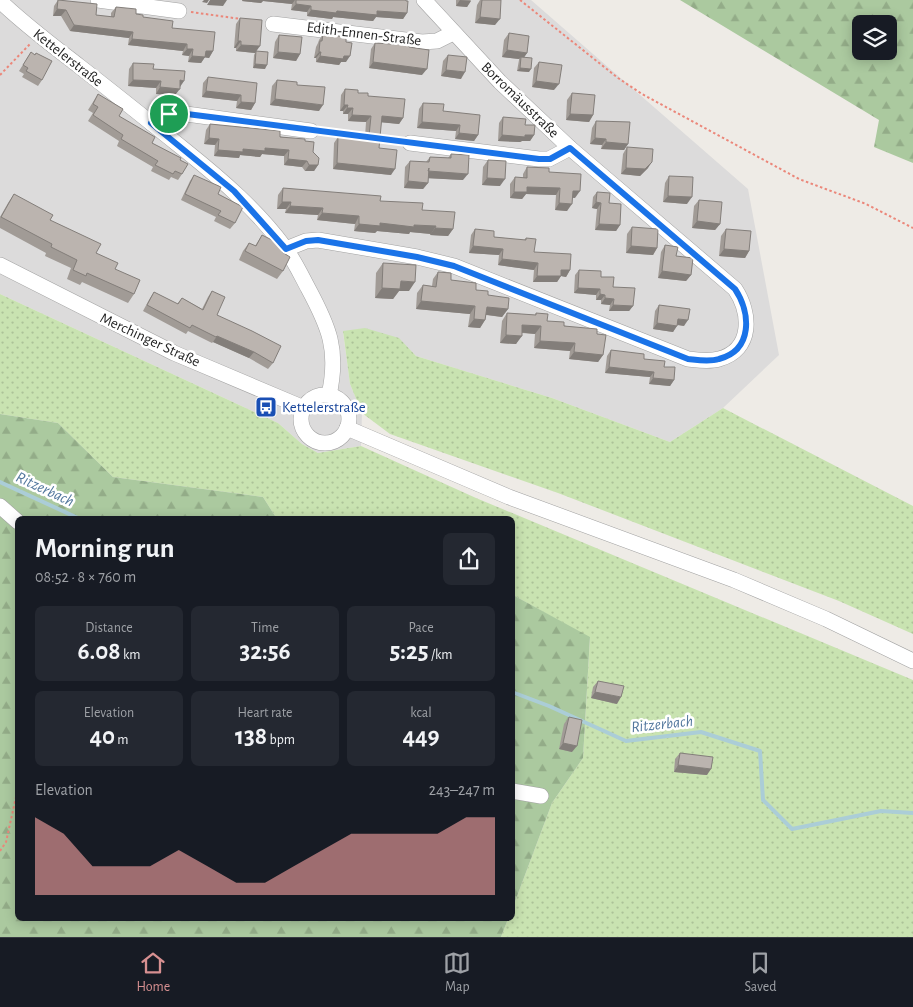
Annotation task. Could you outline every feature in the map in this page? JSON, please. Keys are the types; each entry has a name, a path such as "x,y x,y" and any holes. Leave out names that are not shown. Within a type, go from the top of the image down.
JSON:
{"street":[{"path":"98,0 179,11"},
{"name":"Borromäusstraße","path":"286,249 306,241 318,240 417,257 454,266 688,359 703,361 719,359 732,352 742,342 746,330 746,317 743,301 735,289 570,148 500,82 424,0"},
{"name":"Kettelerstraße","path":"4,2 39,35 234,191 286,249 322,314 331,340 334,370 329,396"},
{"name":"Edith-Ennen-Straße","path":"273,24 422,42 437,41 453,33"},
{"path":"151,123 161,116 179,113 311,130"},
{"path":"410,143 539,159 550,159 570,148"},
{"name":"Merchinger Straße","path":"0,265 174,352 304,408"},
{"path":"322,395 329,396 336,398 346,408 349,421 347,428 337,439 322,443 308,436 301,423 301,415 304,408 314,398 322,395"},
{"path":"347,428 517,500 734,580 826,619 913,661"},
{"path":"0,506 15,519"},
{"path":"515,792 542,796"}],"path":[{"path":"520,0 618,78 642,94 799,179 866,204 913,228"},
{"path":"179,11 246,20"},
{"path":"0,75 39,35"},
{"path":"311,130 410,143"},
{"path":"0,852 6,842 15,802"}],"shaded area":[{"path":"0,0 531,0 748,189 779,355 723,408 670,442 552,398 416,356 398,338 343,332 350,384 362,413 361,446 318,453 302,444 278,423 0,294"}],"green space":[{"path":"680,0 913,0 913,163 874,147 879,120"},
{"path":"0,294 278,423 302,444 318,453 361,446 476,498 913,680 913,937 501,937 507,921 515,921 515,902 552,803 583,758 590,638 515,596 515,516 275,516 263,497 113,477 58,423 0,414"},
{"path":"365,328 399,338 416,356 552,398 670,442 723,408 913,506 913,634 839,601 558,493 390,434 362,413 350,384 343,331"},
{"path":"0,414 58,423 113,477 263,497 275,516 15,516 15,921 507,921 501,937 0,937"},
{"path":"515,596 590,637 583,758 552,803 515,902"}],"building":[{"path":"58,0 97,4 96,15 114,17 116,7 136,9 136,14 143,15 143,17 173,21 172,28 215,32 213,51 206,51 205,57 192,56 193,49 187,49 187,44 132,39 133,32 74,25 66,10 57,9"},
{"path":"296,0 408,1 407,13 377,11 377,15 311,10 311,6 296,4"},
{"path":"482,0 501,0 500,19 480,17"},
{"path":"240,18 262,20 260,46 241,45 241,41 238,41"},
{"path":"509,33 529,36 527,53 507,50"},
{"path":"323,34 346,37 346,42 352,43 350,56 344,56 343,59 320,56 320,41 322,41"},
{"path":"279,35 302,37 300,54 278,52"},
{"path":"375,43 409,45 409,47 429,50 427,69 373,62"},
{"path":"256,51 268,52 267,65 255,64"},
{"path":"31,52 52,61 42,80 26,71 28,68 23,65"},
{"path":"448,55 467,57 465,72 446,70"},
{"path":"521,57 532,58 531,69 520,68"},
{"path":"539,62 562,65 559,84 536,81"},
{"path":"133,63 154,64 153,69 185,71 184,81 180,80 180,89 160,87 161,81 133,80"},
{"path":"208,77 257,83 255,103 241,102 241,95 206,91"},
{"path":"277,80 297,82 297,85 325,87 323,105 275,99"},
{"path":"345,89 358,90 358,93 368,93 368,96 405,99 403,118 382,116 379,148 397,150 395,169 337,163 338,137 366,140 366,136 369,136 371,116 352,115 353,108 347,108 348,105 344,105"},
{"path":"572,93 595,95 593,115 570,114"},
{"path":"98,94 123,109 119,116 155,137 152,143 181,158 180,160 188,164 182,174 175,171 173,174 155,165 158,161 121,139 123,135 93,115 98,107 93,104"},
{"path":"423,103 444,104 443,111 480,115 478,135 459,133 460,125 422,122"},
{"path":"503,117 526,119 525,125 535,125 534,135 525,135 525,137 502,135"},
{"path":"596,121 630,122 628,144 606,142 606,139 595,138"},
{"path":"210,124 280,131 280,137 305,139 305,141 314,142 313,152 319,158 318,165 309,165 307,161 288,159 289,150 265,148 265,151 243,149 243,152 218,150 219,139 209,138"},
{"path":"627,147 653,149 652,162 645,169 626,168"},
{"path":"451,154 469,155 468,174 429,171 428,183 408,181 410,161 429,162 430,157 451,158"},
{"path":"488,160 506,161 505,179 487,178"},
{"path":"527,167 549,168 549,172 581,174 580,191 573,191 572,204 559,203 560,188 527,187 527,192 514,192 515,177 527,178"},
{"path":"194,175 221,187 218,194 243,207 235,223 218,215 221,211 185,194"},
{"path":"669,176 693,177 692,197 668,196"},
{"path":"283,188 381,196 380,201 423,203 422,210 455,212 453,229 435,228 436,226 414,225 414,227 380,223 380,226 359,224 359,216 322,213 323,208 290,206 291,202 282,202"},
{"path":"597,192 610,193 609,203 621,204 620,225 599,224 601,203 596,202"},
{"path":"14,194 53,215 50,220 101,244 96,253 118,263 115,269 140,280 134,294 87,273 86,276 73,270 77,260 51,247 52,244 1,217"},
{"path":"699,200 722,202 720,224 697,221"},
{"path":"632,227 658,229 657,248 631,246"},
{"path":"475,229 494,231 494,237 536,239 534,252 571,254 570,270 561,270 561,276 537,276 538,263 502,259 503,249 473,246"},
{"path":"726,229 751,231 749,251 724,249"},
{"path":"262,235 285,247 282,252 290,257 283,271 245,251 249,243 256,246"},
{"path":"665,245 678,247 676,256 693,258 691,275 662,271"},
{"path":"383,263 416,265 415,282 401,281 400,289 382,288"},
{"path":"579,270 601,271 601,277 614,277 613,287 635,288 633,306 613,305 614,299 605,298 605,295 600,294 600,289 578,288"},
{"path":"438,272 451,273 451,280 476,283 476,290 488,291 488,295 509,298 508,309 487,307 485,320 474,319 475,306 421,301 423,285 436,287"},
{"path":"212,291 225,297 217,315 281,346 273,363 254,352 192,325 190,328 147,305 154,292 178,304 182,298 203,310"},
{"path":"659,305 690,309 688,320 678,319 677,326 657,323"},
{"path":"507,313 548,314 547,321 564,322 564,326 597,329 597,334 606,335 603,355 574,352 575,343 540,341 541,326 522,325 522,336 506,335"},
{"path":"611,350 644,354 644,359 665,361 664,367 675,367 674,380 653,378 654,372 609,367"},
{"path":"598,681 624,686 621,697 595,692"},
{"path":"569,717 582,720 577,746 563,743"},
{"path":"680,753 713,757 711,769 678,765"}],"waterway":[{"name":"Ritzerbach","path":"0,482 74,516"},
{"name":"Ritzerbach","path":"515,693 549,706 626,741 701,732 760,751 763,800 792,829 881,811 913,813"}],"place":[{"name":"Kettelerstraße","path":"266,407"}],"route":[{"path":"179,113 539,159 550,159 570,148 735,289 743,301 746,317 746,330 742,342 732,352 719,359 703,361 688,359 665,352 454,266 417,257 318,240 306,241 286,249 234,191 151,123 161,116 169,114 179,113"}]}
